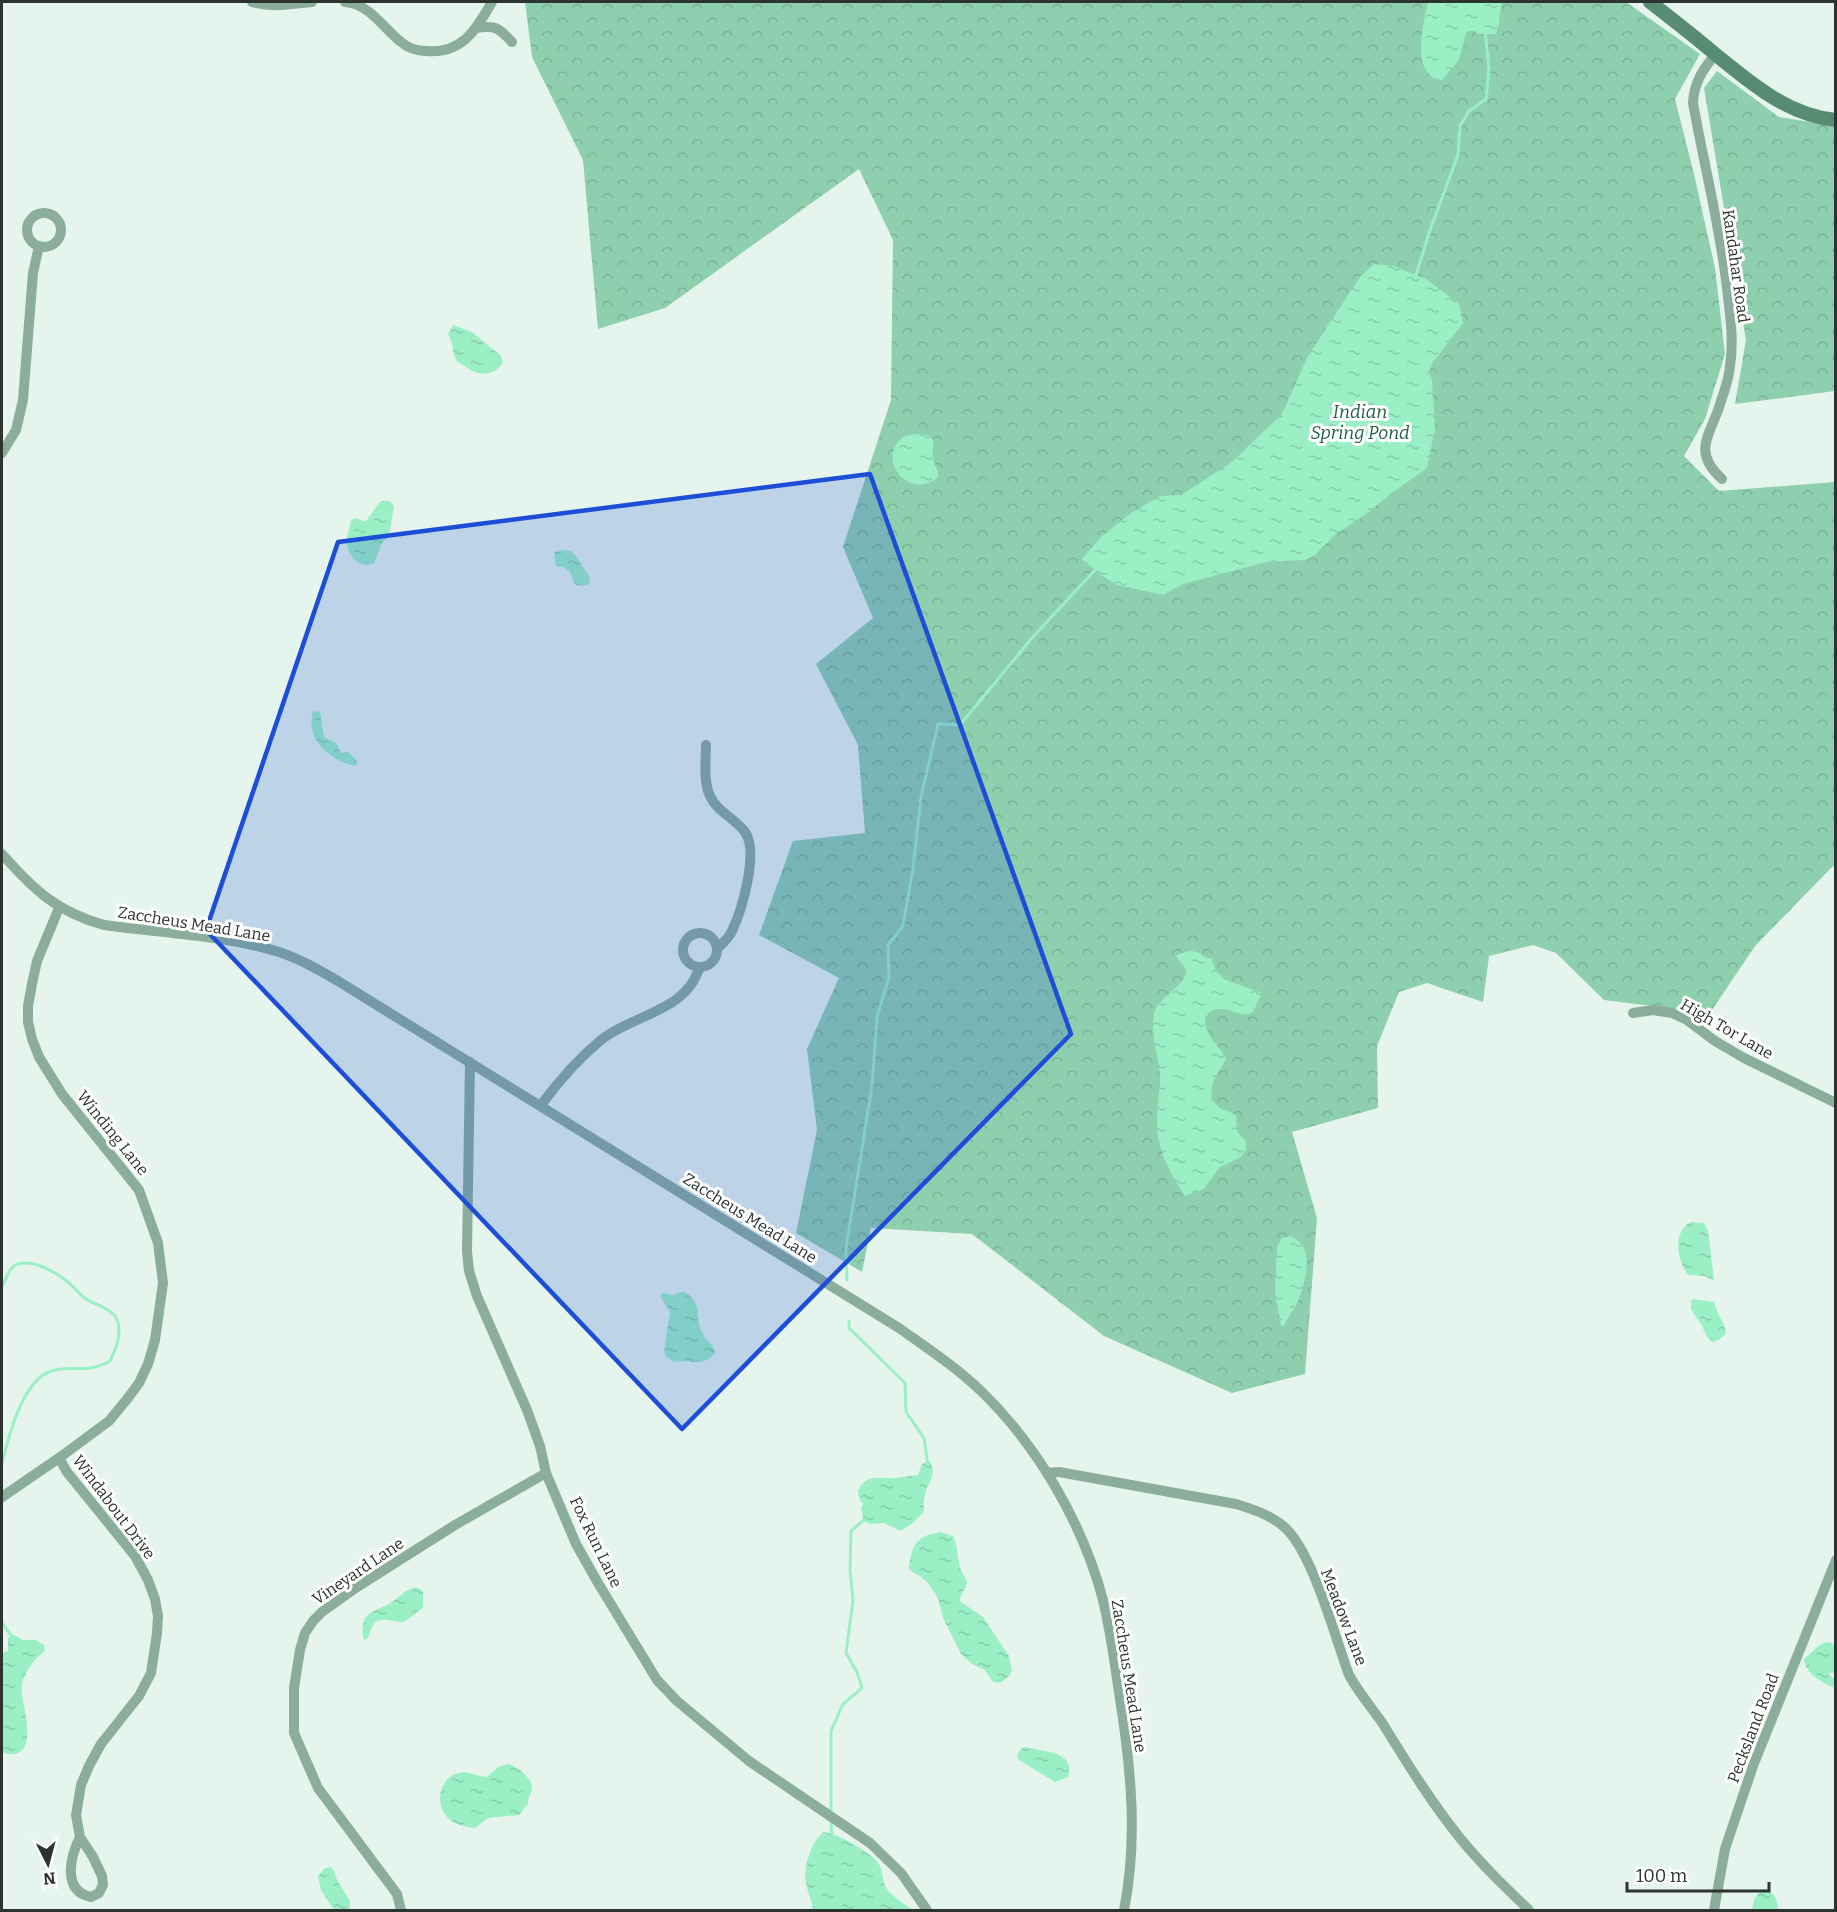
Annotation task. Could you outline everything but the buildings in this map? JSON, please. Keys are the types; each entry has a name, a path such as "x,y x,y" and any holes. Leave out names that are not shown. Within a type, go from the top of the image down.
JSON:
{"main road":[{"path":"1650,2 1754,86 1778,101 1809,115 1836,120"}],"street":[{"path":"252,2 262,5 312,2"},
{"path":"345,2 350,2 373,15 400,42 420,51 446,51 468,38 492,2"},
{"path":"476,28 495,27 512,42"},
{"name":"Kandahar Road","path":"1715,54 1696,83 1694,103 1723,255 1730,317 1730,365 1721,403 1710,429 1704,452 1710,468 1722,479"},
{"path":"2,453 16,430 23,400 33,273 39,246"},
{"path":"706,745 708,793 714,804 746,833 750,845 748,878 742,907 732,932 717,949"},
{"name":"Zaccheus Mead Lane","path":"2,854 38,891 59,908 85,920 104,925 256,946 282,953 338,981 899,1328 940,1357 981,1391 1018,1432 1047,1473 1086,1552 1103,1600 1123,1716 1130,1786 1132,1854 1124,1911"},
{"name":"Winding Lane","path":"2,1497 109,1420 139,1383 148,1364 155,1340 164,1283 158,1243 139,1190 62,1094 39,1057 32,1037 28,1022 28,1006 32,984 37,962 59,908"},
{"path":"705,933 714,939 717,954 710,965 699,968 685,960 683,947 691,935 705,933"},
{"path":"541,1106 559,1081 602,1039 676,999 693,984 699,968"},
{"name":"High Tor Lane","path":"1633,1013 1653,1010 1672,1013 1687,1020 1715,1041 1744,1058 1836,1103"},
{"name":"Fox Run Lane","path":"470,1062 467,1251 469,1270 477,1296 530,1418 546,1473 576,1544 657,1680 677,1701 749,1761 816,1804 870,1843 901,1873 927,1911"},
{"name":"Windabout Drive","path":"59,1458 67,1472 135,1556 148,1580 158,1616 151,1673 139,1696 101,1744 81,1785 76,1815 80,1838 93,1857 102,1876 103,1885 99,1893 91,1897 83,1896 71,1881 73,1851 80,1838"},
{"name":"Meadow Lane","path":"1047,1473 1059,1472 1236,1504 1252,1509 1282,1525 1294,1536 1304,1554 1356,1688 1459,1837 1529,1911"},
{"name":"Vineyard Lane","path":"401,1911 397,1894 318,1788 294,1733 294,1688 302,1641 313,1621 322,1612 354,1589 546,1473"},
{"name":"Pecksland Road","path":"1714,1911 1725,1849 1753,1766 1836,1560"}],"highlighted area":[{"path":"870,474 1071,1034 682,1429 206,930 338,542"}],"green space":[{"path":"525,2 1626,2 1700,54 1675,99 1715,268 1725,354 1705,419 1684,456 1719,491 1835,482 1835,867 1833,866 1755,946 1710,1013 1604,1000 1556,953 1533,945 1489,956 1483,1002 1427,983 1399,992 1377,1046 1378,1108 1292,1132 1317,1218 1305,1374 1232,1393 1104,1336 972,1234 871,1228 862,1272 796,1233 817,1130 807,1049 839,978 759,935 793,841 865,833 858,745 816,664 873,618 843,547 891,400 893,240 859,169 665,308 598,329 583,160 532,57"},
{"path":"1717,71 1779,117 1835,126 1835,391 1735,404 1746,340 1704,88"}],"water":[{"path":"1428,2 1501,2 1496,34 1478,34 1474,31 1466,33 1459,60 1442,80 1432,76 1425,69 1422,59 1422,34"},
{"name":"Indian Spring Pond","path":"1374,264 1394,266 1426,279 1459,304 1463,323 1433,362 1429,372 1432,379 1435,429 1427,468 1335,535 1315,555 1305,560 1266,562 1183,584 1163,595 1117,585 1082,559 1100,538 1131,513 1160,496 1181,495 1232,462 1282,414 1308,356 1360,277"},
{"path":"453,325 472,332 501,356 503,362 500,367 481,374 457,361 448,334"},
{"path":"923,434 931,438 934,443 933,458 938,477 927,484 916,484 907,481 899,474 894,465 893,455 896,445 904,437"},
{"path":"383,501 390,501 394,506 389,536 382,543 374,563 363,564 354,559 347,545 351,520 357,518 366,521"},
{"path":"571,551 576,556 589,576 588,585 576,585 569,571 556,566 554,552"},
{"path":"313,711 320,712 324,737 336,743 341,753 349,752 358,763 356,766 337,759 322,748 313,731 311,721"},
{"path":"1192,951 1211,958 1215,969 1224,979 1262,993 1252,1014 1221,1009 1210,1012 1205,1018 1209,1035 1226,1059 1213,1082 1211,1099 1220,1108 1236,1115 1237,1132 1246,1141 1246,1150 1241,1157 1219,1168 1204,1189 1185,1196 1168,1167 1158,1138 1160,1074 1154,1042 1153,1018 1158,1005 1185,976 1186,971 1176,956"},
{"path":"1691,1222 1704,1223 1708,1231 1714,1280 1705,1276 1688,1275 1681,1262 1679,1239 1685,1226"},
{"path":"1291,1236 1303,1247 1307,1263 1306,1272 1299,1300 1284,1326 1281,1326 1275,1292 1277,1246 1282,1238"},
{"path":"685,1292 695,1301 702,1332 715,1353 711,1358 701,1362 673,1362 664,1351 670,1312 660,1296 663,1293 673,1295"},
{"path":"1692,1299 1714,1302 1726,1334 1713,1342 1708,1339 1692,1310"},
{"path":"929,1461 933,1473 924,1497 924,1511 912,1524 900,1531 884,1523 870,1524 864,1521 861,1509 863,1504 858,1494 863,1483 876,1478 918,1475 922,1464"},
{"path":"940,1532 953,1536 960,1566 967,1581 960,1601 983,1617 1009,1656 1012,1671 1001,1682 993,1682 985,1670 972,1664 961,1654 943,1618 935,1593 926,1581 909,1568 912,1553 920,1539"},
{"path":"416,1587 423,1591 423,1608 404,1622 377,1621 368,1638 364,1640 363,1627 367,1616"},
{"path":"14,1635 23,1640 36,1640 44,1645 45,1650 25,1675 22,1692 27,1723 26,1743 22,1750 12,1754 2,1753 2,1653 8,1651 8,1638"},
{"path":"1828,1642 1835,1644 1835,1673 1829,1675 1835,1679 1835,1688 1811,1673 1804,1659 1818,1646"},
{"path":"1026,1747 1063,1757 1069,1768 1068,1777 1055,1782 1019,1760 1017,1756 1019,1752"},
{"path":"508,1764 524,1773 532,1785 528,1804 519,1815 488,1818 475,1828 457,1824 448,1818 440,1799 447,1780 463,1772 487,1777 498,1767"},
{"path":"824,1832 846,1840 877,1861 887,1889 913,1910 813,1910 805,1876 812,1847"},
{"path":"331,1867 350,1901 350,1910 334,1910 321,1890 318,1876 325,1868"},
{"path":"1765,1889 1775,1897 1778,1910 1752,1910 1754,1899 1761,1890"}],"waterway":[{"path":"1415,278 1458,155 1460,126 1469,111 1486,99 1489,69 1485,31"},
{"path":"847,1280 846,1248 872,1086 877,1017 889,977 888,945 903,926 913,868 921,797 938,724 960,725 1032,638 1096,569"},
{"path":"2,1286 10,1270 18,1264 38,1265 52,1271 86,1299 112,1313 119,1327 117,1345 110,1361 94,1367 51,1371 32,1386 18,1412 2,1464"},
{"path":"849,1321 849,1328 905,1383 906,1412 924,1438 928,1465"},
{"path":"831,1812 831,1731 843,1704 862,1688 857,1672 846,1653 853,1600 850,1570 851,1531 865,1519"},
{"path":"2,1623 13,1638"},
{"path":"831,1821 832,1836"}]}
